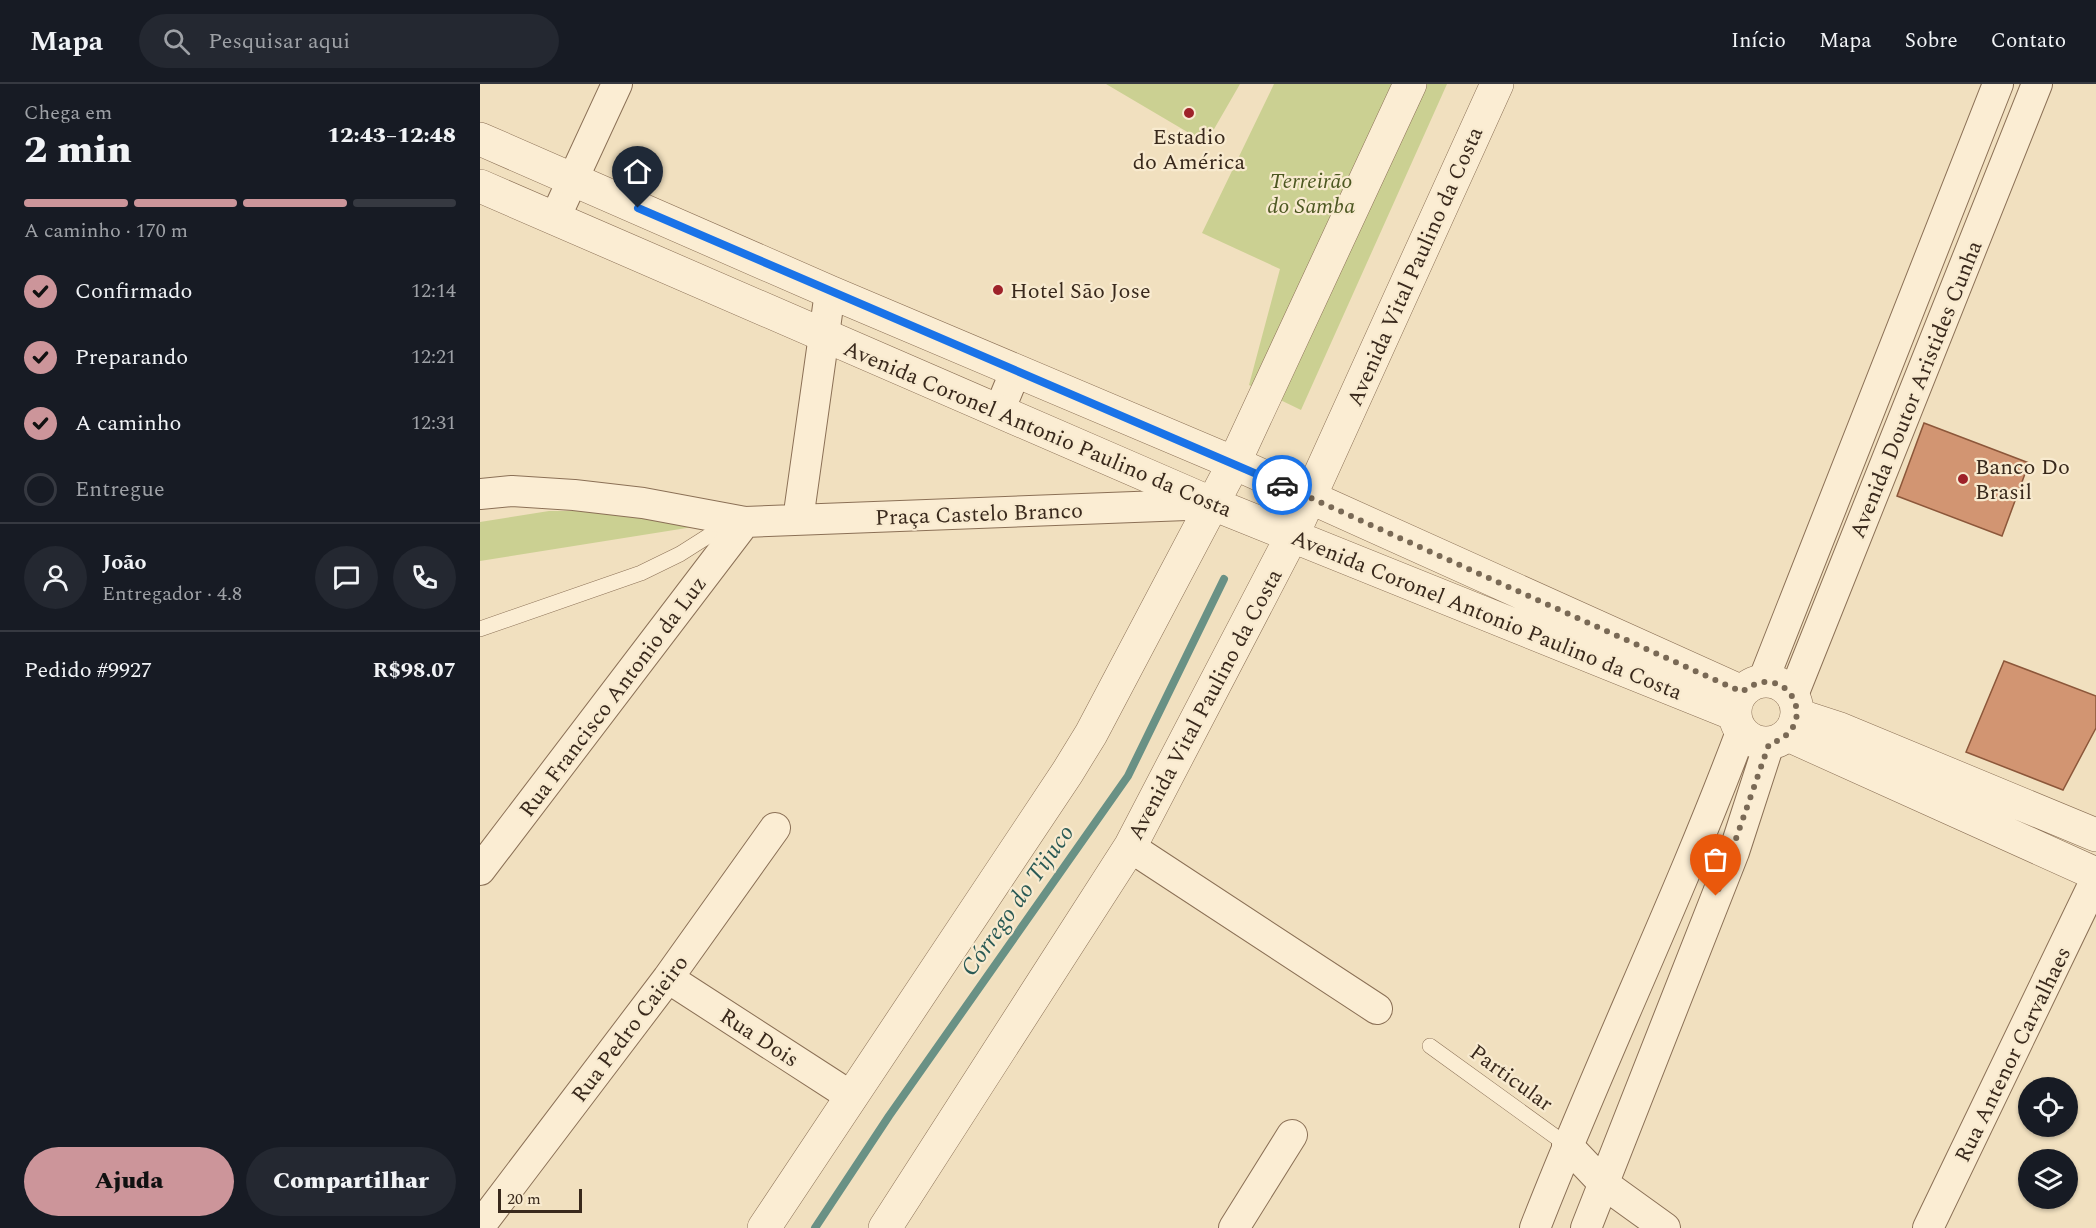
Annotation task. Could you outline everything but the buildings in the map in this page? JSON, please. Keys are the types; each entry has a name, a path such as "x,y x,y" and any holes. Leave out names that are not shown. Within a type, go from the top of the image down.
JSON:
{"street":[{"path":"555,218 616,84"},
{"path":"764,1228 1067,773 1234,463 1410,84"},
{"name":"Avenida Vital Paulino da Costa","path":"885,1228 1130,847 1293,534 1497,84"},
{"name":"Avenida Doutor Aristides Cunha","path":"1586,1228 1734,852 1766,713 1815,548 1998,84"},
{"name":"Avenida Doutor Aristides Cunha","path":"1535,1228 1568,1145 1701,838 1846,561 2037,84"},
{"name":"Avenida Coronel Antonio Paulino da Costa","path":"480,139 1309,497 1766,713 2096,874"},
{"name":"Avenida Coronel Antonio Paulino da Costa","path":"480,186 1213,504 1766,713 1840,729 2096,835"},
{"path":"798,520 830,292"},
{"path":"1887,366 1919,378"},
{"path":"999,411 1016,370"},
{"name":"Praça Castelo Branco","path":"480,494 513,491 574,495 643,503 739,521 1213,504"},
{"name":"Rua Francisco Antonio da Luz","path":"480,870 739,521"},
{"path":"1815,548 1846,561"},
{"name":"Rua Pedro Caieiro","path":"480,1226 668,978 775,828"},
{"path":"1701,838 1734,852"},
{"path":"1130,847 1377,1010"},
{"name":"Rua Antenor Carvalhaes","path":"1929,1228 2096,879"},
{"name":"Rua Dois","path":"668,978 852,1096"},
{"path":"1233,1228 1292,1135"},
{"path":"1568,1145 1604,1184 1665,1228"}],"lane":[{"path":"480,629 641,573 739,521"},
{"name":"Particular","path":"1430,1046 1568,1145"}],"green space":[{"name":"Estadio do América","path":"1106,84 1240,84 1206,143"},
{"name":"Terreirão do Samba","path":"1274,84 1447,84 1301,410 1249,385 1280,269 1202,233"},
{"path":"549,511 642,511 718,523 480,561 480,522"}],"waterway":[{"name":"Córrego do Tijuco","path":"815,1228 889,1116 1128,776 1224,579"}],"way so far":[{"path":"1282,485 1742,692 1751,684 1763,681 1779,684 1792,695 1797,705 1795,726 1780,741 1769,744 1734,852 1716,896"}],"place":[{"name":"Estadio do América","path":"1189,113"},
{"name":"Hotel São Jose","path":"998,290"},
{"name":"Banco Do Brasil","path":"1963,479"}],"route":[{"path":"638,208 1282,485"}]}
